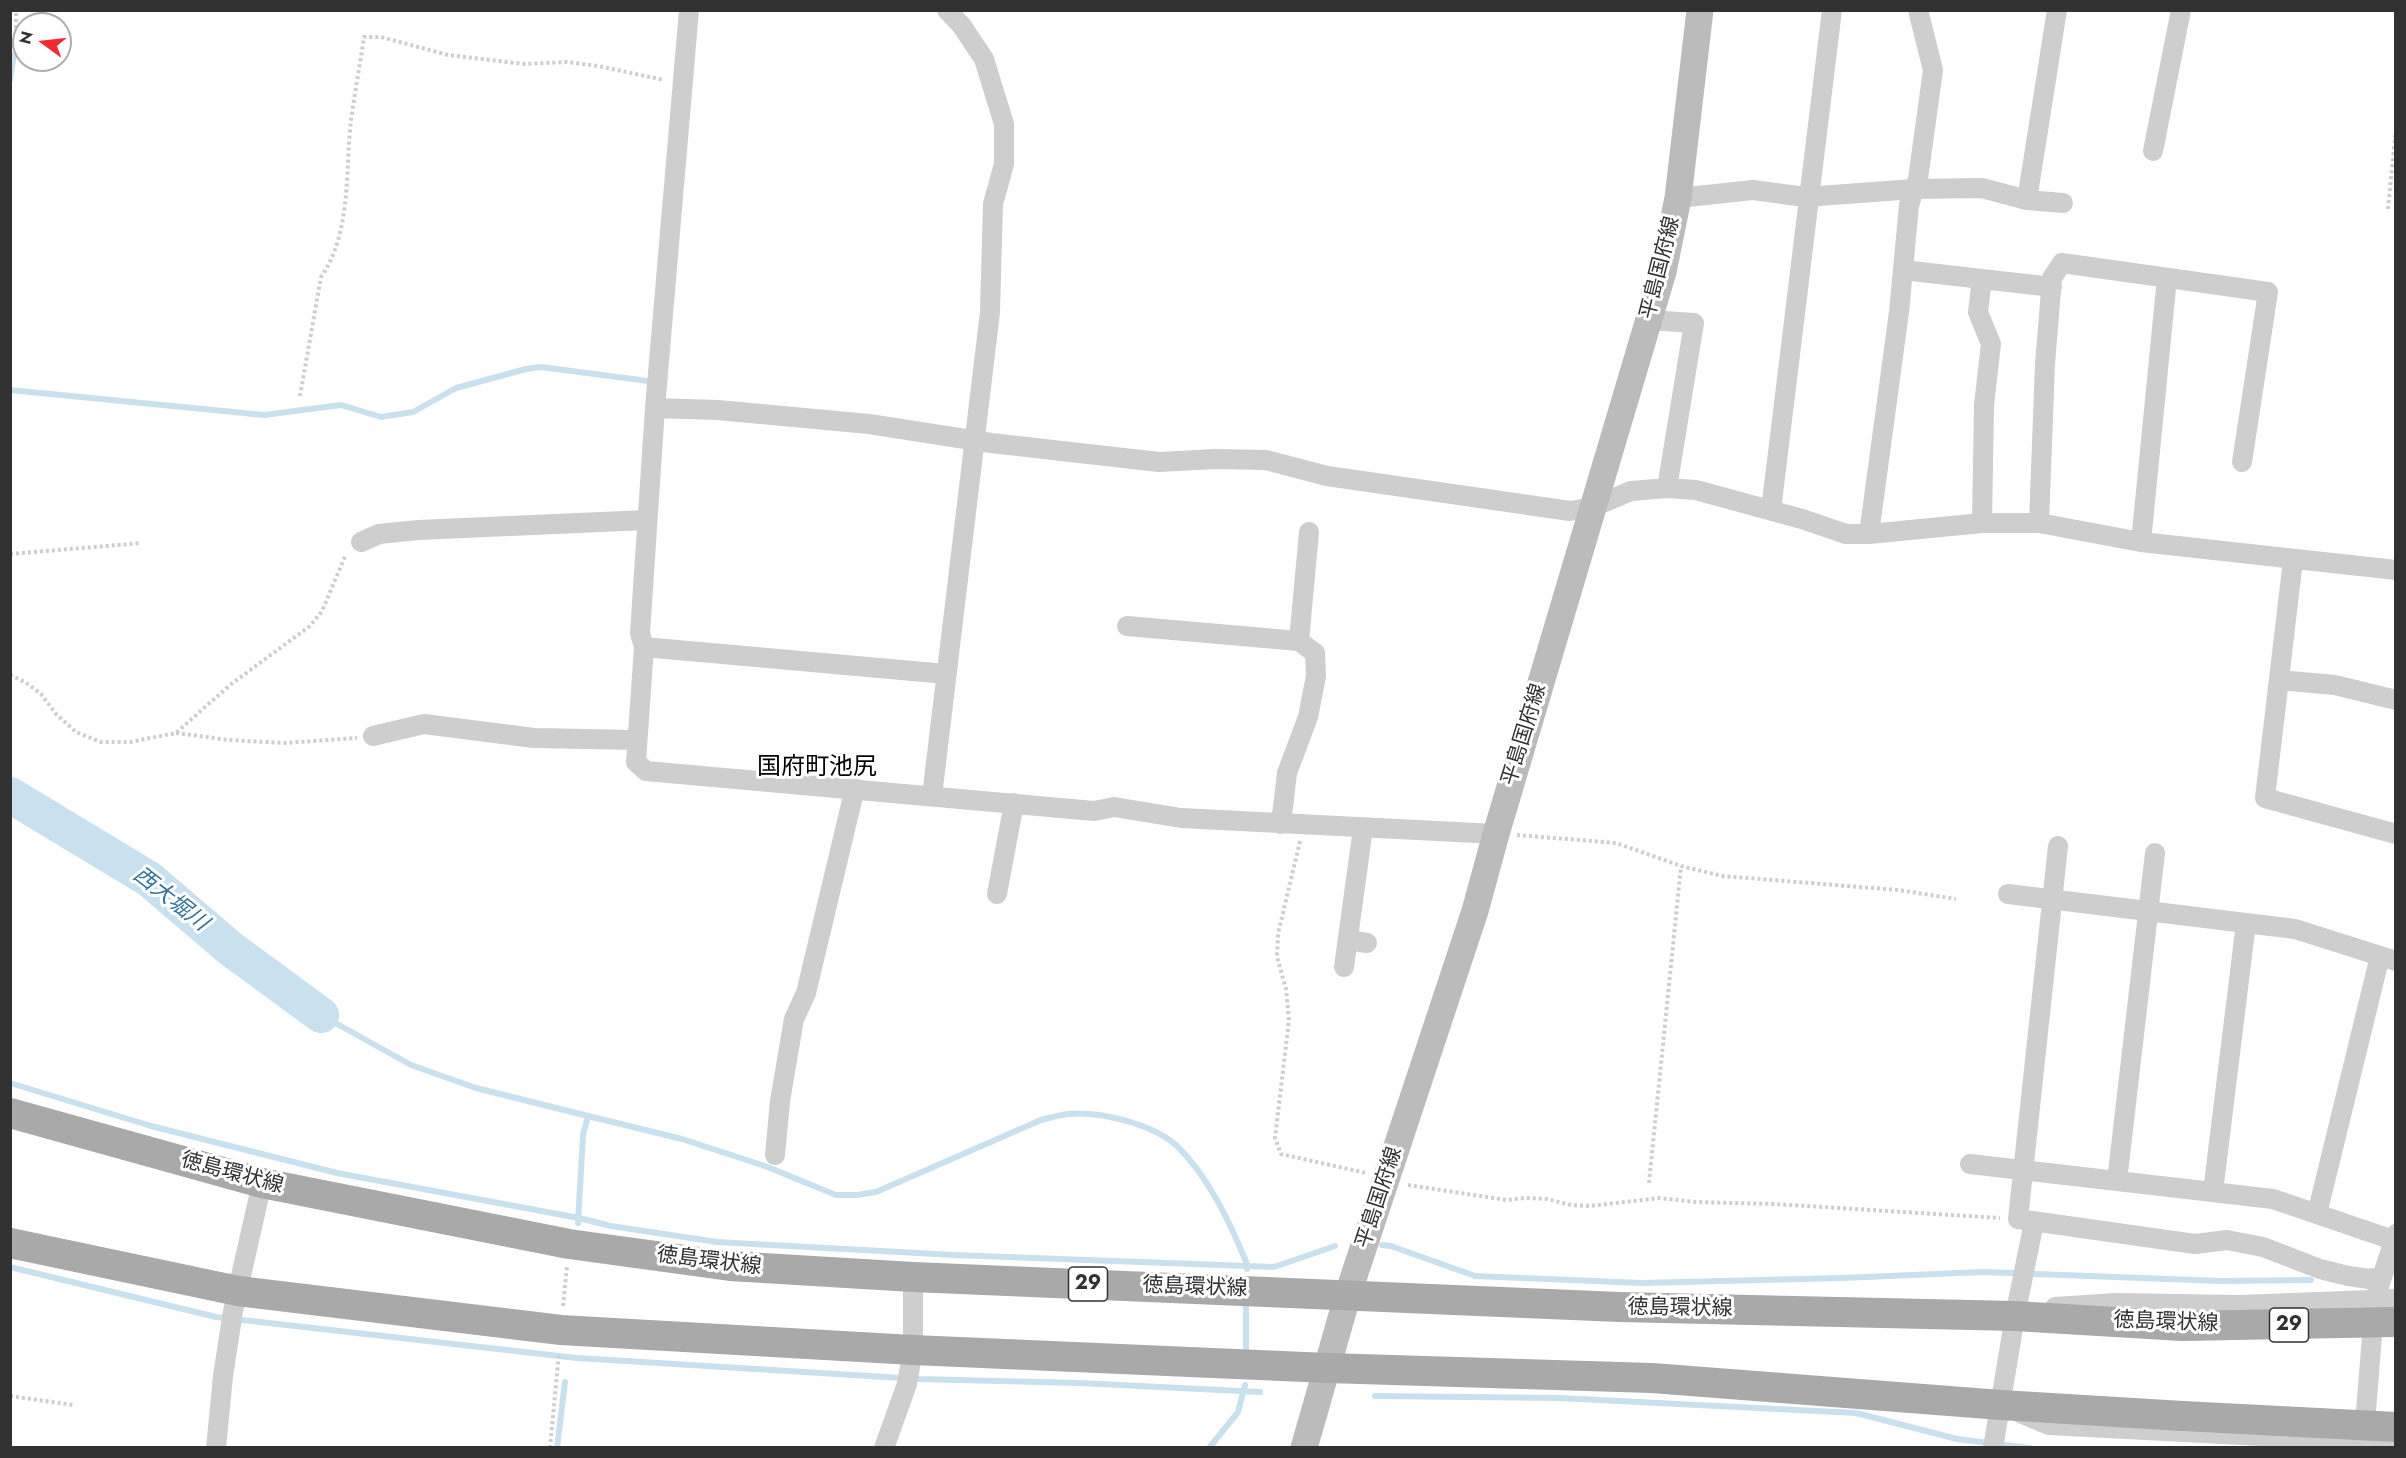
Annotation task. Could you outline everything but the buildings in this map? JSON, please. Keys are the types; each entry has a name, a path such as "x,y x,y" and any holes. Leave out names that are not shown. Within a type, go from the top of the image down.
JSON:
{"main road":[{"name":"平島国府線","path":"1304,1448 1348,1294 1475,911 1663,273 1678,198 1700,10"},
{"name":"徳島環状線","path":"10,1113 262,1184 569,1244 730,1266 914,1277 1619,1307 2015,1316 2182,1326 2396,1322"},
{"path":"10,1243 234,1309 561,1330 910,1368 1328,1368 1652,1378 2001,1405 2396,1427"}],"street":[{"path":"689,10 647,520 640,633 644,647 636,762 646,771 1094,811 1114,807 1181,818 1496,834"},
{"path":"932,796 990,312 993,204 1004,164 1004,124 984,58 962,26 947,10"},
{"path":"1771,510 1832,10"},
{"path":"1869,534 1903,270 1909,205 1918,179 1934,70 1918,10"},
{"path":"2026,200 2057,10"},
{"path":"2153,151 2181,10"},
{"path":"1678,198 1753,190 1810,196 1914,189 1982,188 2026,200 2063,203"},
{"path":"2039,524 2045,364 2052,278 2062,263 2268,292 2242,462"},
{"path":"1903,270 2052,287"},
{"path":"2140,542 2167,278"},
{"path":"1982,279 1978,312 1991,344 1984,405 1982,523"},
{"path":"1649,320 1694,323 1667,488"},
{"path":"655,408 718,410 869,424 1090,456 1159,462 1215,459 1266,460 1327,476 1570,511 1593,507 1631,491 1667,488 1696,490 1771,510 1846,534 1869,534 1982,523 2039,524 2140,542 2396,570"},
{"path":"361,542 379,534 418,530 647,520"},
{"path":"1299,641 1309,532"},
{"path":"2293,560 2265,798 2396,834"},
{"path":"1127,626 1299,641 1314,654 1316,676 1308,717 1287,773 1281,824"},
{"path":"644,647 946,674"},
{"path":"2279,680 2335,685 2396,700"},
{"path":"373,736 424,724 534,738 637,740"},
{"path":"775,1155 780,1101 794,1019 806,993 855,788"},
{"path":"997,894 1014,803"},
{"path":"1344,967 1357,942 1363,828"},
{"path":"1994,1442 2023,1275 2026,1221 2022,1170 2058,846"},
{"path":"2117,1181 2155,853"},
{"path":"2008,894 2295,929 2388,959 2317,1214"},
{"path":"2213,1192 2246,923"},
{"path":"1970,1164 2273,1199 2395,1238 2375,1299 2363,1444"},
{"path":"216,1448 234,1309 262,1184"},
{"path":"2026,1221 2195,1244 2227,1240 2263,1247 2320,1269 2348,1276 2369,1279 2382,1277"},
{"path":"884,1448 910,1368 914,1277"},
{"path":"2015,1316 2043,1308 2116,1303 2240,1305 2396,1299"},
{"path":"2001,1405 2049,1425 2363,1444 2396,1443"}],"path":[{"path":"10,47 15,46 16,10"},
{"path":"300,396 321,277 330,264 346,203 351,121 364,37 381,37 448,55 524,64 567,62 684,84"},
{"path":"2388,209 2396,128"},
{"path":"176,733 230,685 310,626 321,611 345,555 361,542"},
{"path":"10,554 141,543"},
{"path":"10,675 25,682 41,694 56,714 76,732 101,742 130,742 176,733 229,740 285,743 373,736"},
{"path":"1301,825 1299,849 1278,934 1277,957 1286,989 1289,1020 1275,1138 1281,1154 1387,1177 1402,1184 1506,1200 1547,1199 1570,1205 1589,1206 1660,1198 2026,1221"},
{"path":"1496,834 1616,843 1681,866 1722,876 1898,890 1956,899"},
{"path":"1649,1183 1681,866"},
{"path":"561,1330 569,1244"},
{"path":"550,1448 558,1362"},
{"path":"10,1396 73,1405"}],"waterway":[{"path":"10,80 12,67"},
{"path":"10,390 264,415 341,405 381,417 413,412 456,388 526,369 541,367 648,381"},
{"name":"西大堀川","path":"10,795 149,879 231,949 321,1015"},
{"path":"321,1015 411,1065 476,1088 588,1116 583,1135 578,1223"},
{"path":"10,1083 151,1126 337,1173 611,1226 717,1242 954,1255 1274,1267 1335,1246"},
{"path":"588,1116 682,1139 765,1166 836,1195 876,1192 1041,1120 1068,1114 1110,1117 1154,1131 1167,1138 1188,1158 1218,1201 1247,1264 1247,1269"},
{"path":"1382,1245 1391,1246 1475,1276 1642,1283 1983,1272 2221,1281 2311,1280"},
{"path":"10,1267 216,1317 577,1358 918,1379 1080,1383 1260,1392"},
{"path":"1246,1301 1246,1356"},
{"path":"557,1448 565,1382"},
{"path":"1209,1448 1238,1412 1245,1385"},
{"path":"1375,1396 1559,1398 1856,1413 1957,1439 2030,1448"}],"district":[{"name":"国府町池尻","path":"817,768"}]}
